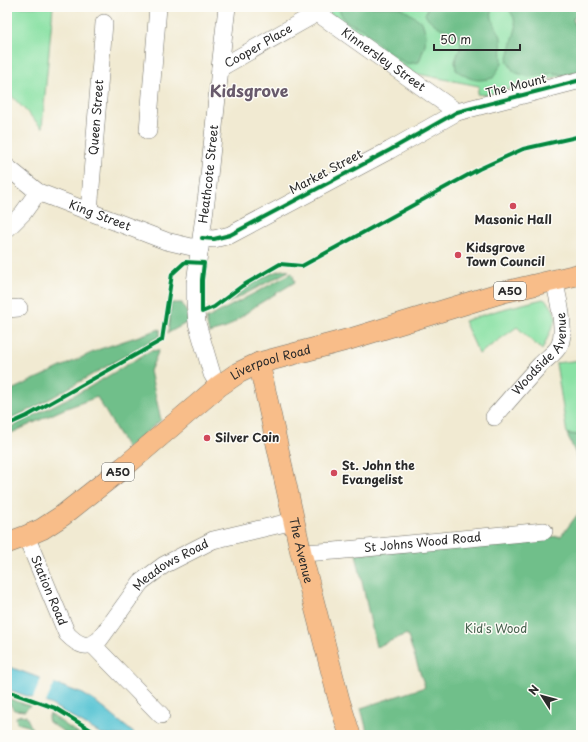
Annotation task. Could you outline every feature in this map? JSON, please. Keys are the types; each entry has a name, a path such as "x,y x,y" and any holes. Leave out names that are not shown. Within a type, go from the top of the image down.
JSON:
{"main road":[{"name":"Liverpool Road","path":"16,539 42,528 68,511 124,467 219,386 238,373 259,363 350,339 504,292 581,274"},
{"name":"The Avenue","path":"259,363 301,553 339,700 350,735"}],"street":[{"path":"148,131 158,7"},
{"name":"Heathcote Street","path":"219,386 212,374 198,323 195,302 195,283 201,244 228,7"},
{"name":"Cooper Place","path":"220,68 313,10"},
{"name":"Kinnersley Street","path":"313,10 457,112"},
{"name":"Queen Street","path":"89,212 104,23"},
{"name":"The Mount","path":"457,112 581,80"},
{"name":"Market Street","path":"201,244 230,235 390,150 457,112"},
{"name":"King Street","path":"7,167 38,192 166,241 201,244"},
{"path":"7,229 23,213 38,192"},
{"name":"Woodside Avenue","path":"494,417 560,345 562,331 561,314 554,280"},
{"name":"Meadows Road","path":"94,645 100,640 141,582 164,565 212,540 294,521"},
{"name":"St Johns Wood Road","path":"301,553 544,531"},
{"name":"Station Road","path":"16,539 67,634 75,642 86,646 94,645"},
{"path":"94,645 161,715"}],"green space":[{"path":"7,7 53,7 42,128 7,91"},
{"path":"320,7 581,7 581,16 573,18 581,51 581,71 484,95 477,94 479,86 413,73"},
{"path":"339,7 399,7 409,13 422,22 426,34 425,45 419,62 407,64 388,52 364,30 345,21"},
{"path":"428,7 491,7 492,19 501,37 502,63 493,78 477,80 456,70 455,61 461,46 460,36 433,23 425,15"},
{"path":"508,7 581,7 581,16 573,18 581,51 581,71 565,75 554,73 529,77 514,72 507,61 516,28 514,18"},
{"path":"282,270 289,271 228,303 239,293 253,284 268,275"},
{"path":"292,273 295,282 257,305 226,328 209,333 206,319"},
{"path":"543,299 552,307 556,319 542,350 517,327 479,354 464,321 499,310"},
{"path":"171,303 182,303 190,321 168,333"},
{"path":"160,329 160,336 30,410 7,420 7,392 100,349"},
{"path":"159,350 150,371 161,420 127,448 97,397 64,409 7,435 7,429 88,388 150,351"},
{"path":"581,360 581,435 567,434 556,363"},
{"path":"567,434 581,435 581,466"},
{"name":"Kid's Wood","path":"581,510 581,735 368,735 361,708 425,687 407,634 376,647 356,554 561,536"},
{"path":"7,698 30,706 25,711 14,710 7,702"},
{"path":"50,714 80,735 69,735 49,722 48,718"},
{"path":"21,715 26,716 35,735 32,735 28,726 17,723 16,717"}],"water":[{"path":"7,666 83,694 96,702 136,735 103,735 50,704 7,689"}],"pier":[{"path":"42,677 55,682 45,704 32,700"}],"cycle path":[{"path":"202,238 214,239 230,235 390,150 457,112 581,80"},
{"path":"7,425 27,416 162,340 172,274 185,262 204,263 202,280 202,312 214,307 242,286 280,264 302,266 479,169 523,149 581,136"},
{"path":"7,691 55,708 99,735"}],"place":[{"name":"Masonic Hall","path":"513,206"},
{"name":"Kidsgrove Town Council","path":"458,255"},
{"name":"Silver Coin","path":"207,438"},
{"name":"St. John the Evangelist","path":"334,473"}],"district":[{"name":"Kidsgrove","path":"249,91"}]}
